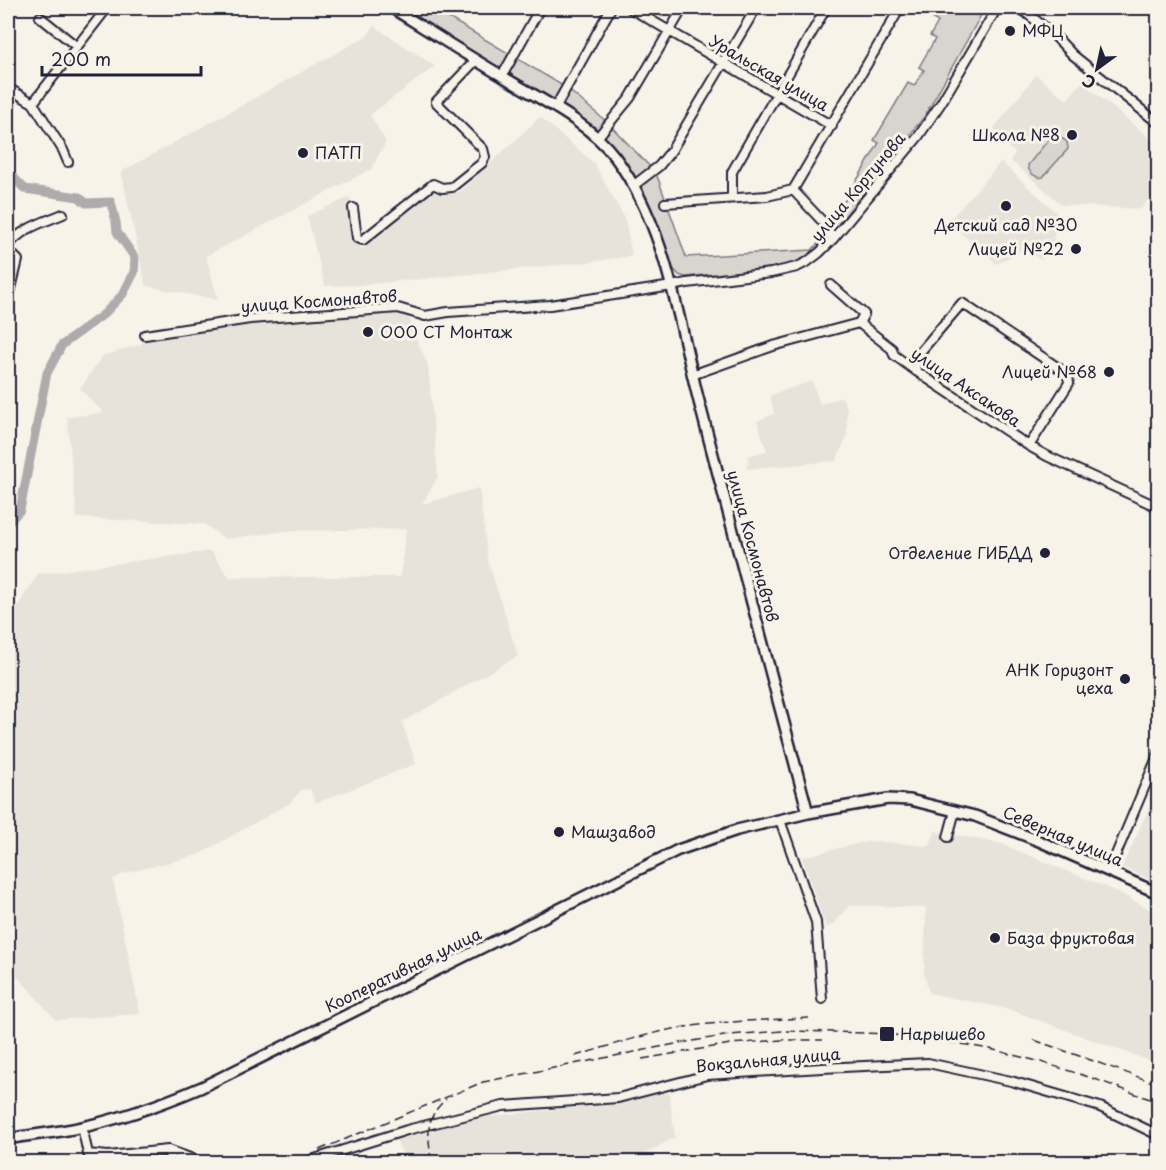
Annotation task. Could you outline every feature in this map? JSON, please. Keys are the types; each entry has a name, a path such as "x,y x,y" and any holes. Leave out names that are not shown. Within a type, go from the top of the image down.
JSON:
{"main road":[{"name":"улица Космонавтов","path":"392,8 555,108 597,138 614,156 633,186 653,228 672,286 692,375 808,813"},
{"name":"Северная улица","path":"808,813 888,799 910,800 975,816 1158,893"},
{"name":"Кооперативная улица","path":"8,1139 82,1127 168,1101 202,1087 678,850 737,830 808,813"}],"street":[{"path":"33,103 107,8"},
{"path":"502,76 540,8"},
{"path":"555,108 611,8"},
{"name":"Уральская улица","path":"630,8 832,126"},
{"path":"597,138 630,99 683,8"},
{"path":"633,186 659,166 671,151 756,8"},
{"path":"732,198 732,172 826,8"},
{"path":"665,203 766,196 793,190 900,8"},
{"name":"улица Кортунова","path":"672,286 771,273 797,267 811,260 833,239 924,128 942,103 997,8"},
{"path":"1020,8 1052,33 1073,55 1158,123"},
{"path":"40,18 76,46"},
{"path":"352,208 357,238 363,240 433,184 442,188 452,187 482,164 485,157 483,149 436,102 476,60"},
{"path":"8,88 33,103 63,150 68,162"},
{"path":"793,190 822,220 833,239"},
{"path":"8,248 11,241 26,230 63,214"},
{"path":"8,254 12,254 18,260 8,301"},
{"path":"692,375 773,346 859,323 864,314 831,285"},
{"name":"улица Космонавтов","path":"145,334 250,319 398,308 425,316 448,312 550,305 672,286"},
{"path":"916,371 915,358 962,303 1068,376 1069,383 1029,446"},
{"name":"улица Аксакова","path":"859,323 892,349 894,355 916,371 1029,446 1158,507"},
{"path":"1109,872 1158,755"},
{"path":"948,837 955,811"},
{"path":"780,820 816,921 822,999"},
{"name":"Вокзальная улица","path":"305,1162 407,1130 503,1106 618,1098 707,1075 928,1063 1011,1081 1100,1107 1158,1136"},
{"path":"82,1127 88,1154 108,1156 168,1150 201,1162"},
{"path":"168,1150 171,1162"}],"shaded area":[{"path":"397,8 432,8 565,87 607,122 656,173 686,257 812,250 821,240 819,215 832,222 879,143 874,140 908,83 914,86 924,70 919,67 935,39 930,36 938,22 933,19 940,8 950,11 953,8 985,8 924,117 816,252 807,259 787,267 685,277 679,275 670,265 632,179 568,111 547,96"},
{"path":"374,26 435,66 370,115 386,142 371,169 206,256 218,300 146,286 121,172 367,36"},
{"name":"Школа №8","path":"1036,75 1067,100 1082,82 1158,145 1158,187 1141,209 1062,205 1010,160 1015,153 1001,142 994,128"},
{"path":"540,117 594,163 625,219 632,256 362,285 325,286 307,216 350,197 361,249 428,186 460,192"},
{"path":"1052,135 1057,135 1067,142 1068,149 1043,177 1035,176 1028,165"},
{"name":"Детский сад №30","path":"1001,162 1057,213 1053,243 1041,260 1023,249 997,264 948,222"},
{"path":"407,310 428,365 438,476 422,504 479,488 488,561 518,656 402,722 416,764 316,803 310,789 301,790 290,803 198,855 123,874 113,879 140,1014 56,1020 8,966 8,901 13,899 8,882 8,621 38,574 211,551 229,577 400,577 406,529 286,531 225,539 204,524 77,518 67,417 104,413 80,389 102,356 142,344 141,335 258,322"},
{"path":"812,381 820,404 842,397 847,408 847,437 836,461 747,469 746,465 749,464 747,456 767,451 757,421 774,414 770,395"},
{"path":"1158,788 1158,883 1122,867"},
{"path":"935,831 1002,844 1118,892 1158,914 1158,1064 1008,1009 929,993 924,973 926,908 849,906 834,924 826,928 802,857 875,841 929,846"},
{"path":"669,1092 675,1137 631,1162 407,1162 395,1138 474,1118 579,1107"}],"waterway":[{"path":"8,175 25,189 79,197 86,203 111,202 117,232 135,258 134,273 123,294 104,314 62,345 47,373 20,510 8,523"}],"railway":[{"path":"575,1056 679,1028 728,1022 809,1018"},
{"path":"319,1150 483,1082 680,1043 730,1035 783,1031 887,1034 990,1049 1092,1078 1158,1102"},
{"path":"642,1059 730,1044 823,1040"},
{"path":"1034,1040 1158,1084"},
{"path":"431,1162 429,1128 434,1114 446,1099"}],"place":[{"name":"МФЦ","path":"1010,31"},
{"name":"Школа №8","path":"1072,135"},
{"name":"ПАТП","path":"303,153"},
{"name":"Детский сад №30","path":"1006,206"},
{"name":"Лицей №22","path":"1076,249"},
{"name":"ООО СТ Монтаж","path":"368,332"},
{"name":"Лицей №68","path":"1109,372"},
{"name":"Отделение ГИБДД","path":"1045,553"},
{"name":"АНК Горизонт цеха","path":"1125,679"},
{"name":"Машзавод","path":"559,832"},
{"name":"База фруктовая","path":"995,938"},
{"name":"Нарышево","path":"887,1034"}]}
